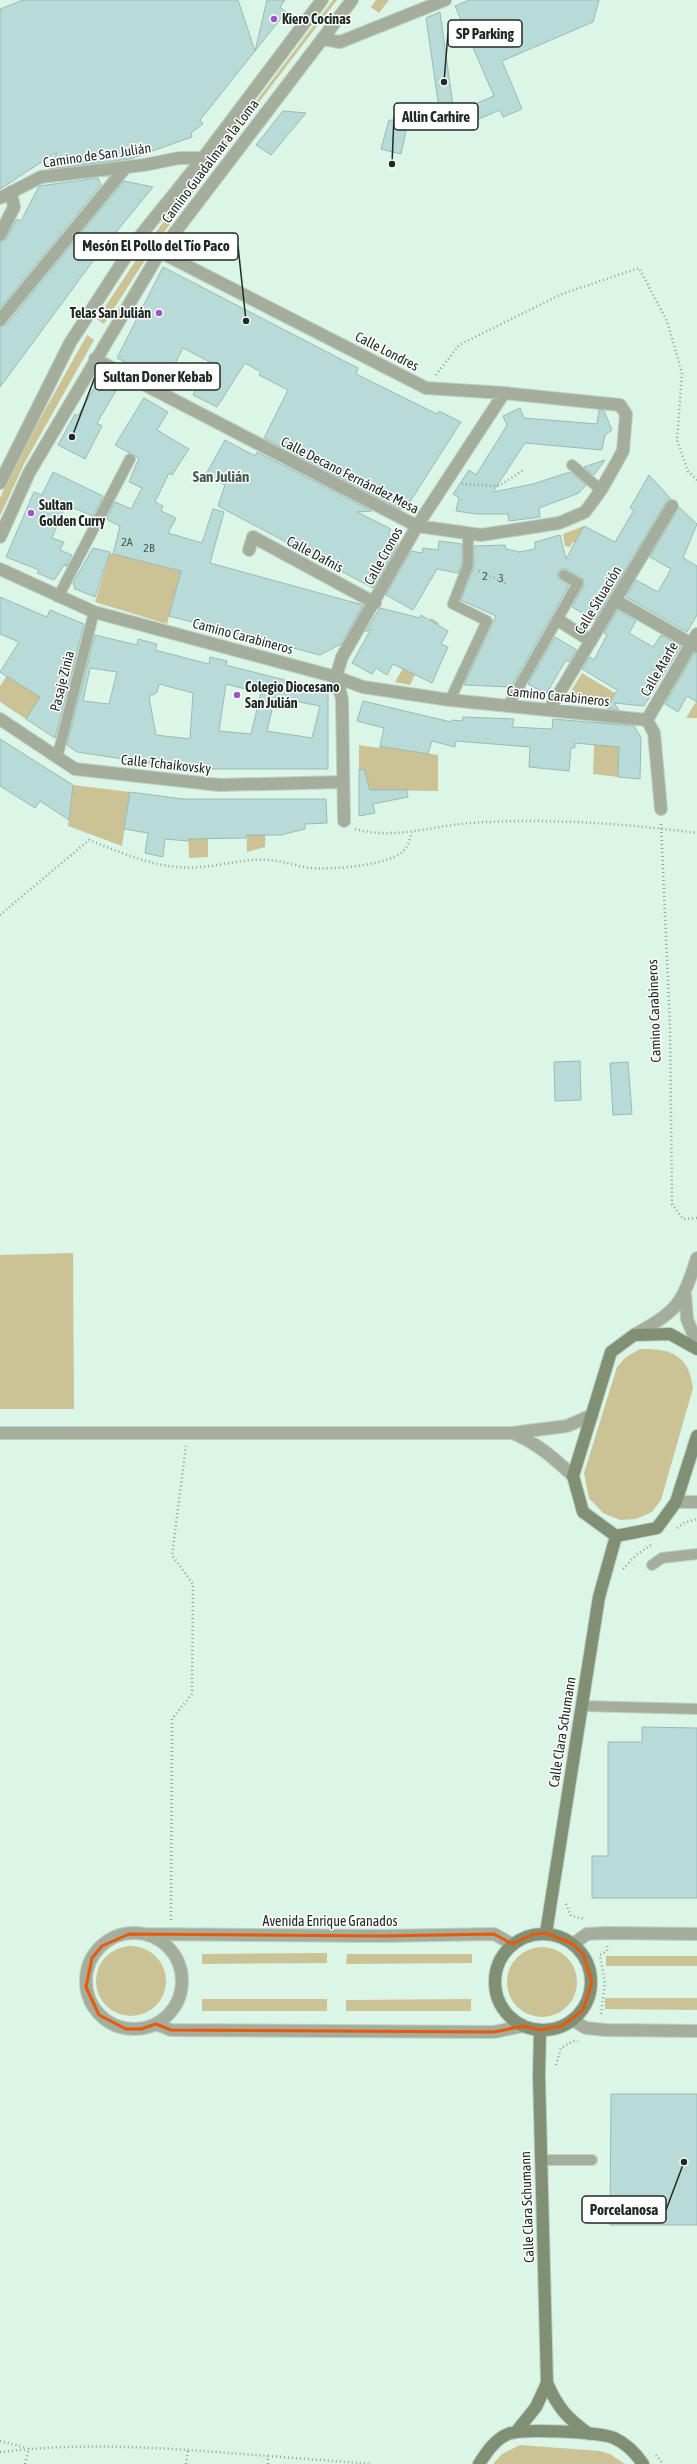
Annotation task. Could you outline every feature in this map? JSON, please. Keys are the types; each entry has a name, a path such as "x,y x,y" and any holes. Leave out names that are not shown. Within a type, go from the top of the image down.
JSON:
{"main road":[{"path":"697,1348 670,1334 634,1335 611,1352 573,1476 583,1512 616,1536 657,1528 676,1502 697,1436"},
{"name":"Calle Clara Schumann","path":"546,1933 599,1597 616,1536"},
{"path":"546,1933 560,1936 573,1944 583,1954 590,1968 592,1982 589,1997 583,2010 572,2020 562,2026 540,2030 523,2026 509,2017 500,2004 495,1988 496,1972 502,1957 512,1944 534,1934 546,1933"},
{"name":"Calle Clara Schumann","path":"540,2030 539,2076 547,2383 558,2406 571,2421 589,2434"},
{"name":"Calle Clara Schumann","path":"516,2432 536,2406 547,2383"},
{"path":"479,2464 492,2446 508,2434 516,2432 589,2434 612,2437 632,2449 643,2464"}],"street":[{"name":"Camino Guadalmar a la Loma","path":"0,483 83,322 136,241 203,158 322,0"},
{"name":"Camino Guadalmar a la Loma","path":"0,537 29,473 95,359 160,252 352,0"},
{"path":"323,39 340,42 445,0"},
{"name":"Camino de San Julián","path":"0,198 41,177 126,167 179,158 203,158"},
{"path":"0,320 126,167"},
{"path":"0,235 14,207 11,192"},
{"name":"Calle Londres","path":"160,252 426,388 504,393 620,405"},
{"name":"Calle Decano Fernández Mesa","path":"95,359 417,526 481,535 559,523 585,512 601,490 623,451 626,414 620,405"},
{"name":"Calle Cronos","path":"336,677 342,658 375,603 417,526 504,393"},
{"name":"Calle Situación","path":"549,710 672,506"},
{"name":"Calle Dafnis","path":"249,550 253,537 375,603"},
{"name":"Camino Carabineros","path":"0,569 58,597 94,612 336,677 362,687 450,700 646,720"},
{"path":"616,600 695,641"},
{"path":"558,620 591,641"},
{"name":"Calle Atarfe","path":"646,720 695,641"},
{"path":"336,677 342,699 344,821"},
{"name":"Calle Tchaikovsky","path":"0,720 75,769 220,785 343,782"},
{"path":"646,720 654,733 660,809"},
{"path":"634,1335 670,1313 685,1294 697,1258"},
{"path":"685,1294 688,1319 697,1344"},
{"path":"0,1433 512,1433 567,1426 592,1415"},
{"path":"512,1433 531,1441 555,1458 573,1476"},
{"path":"676,1502 697,1502"},
{"path":"129,1934 144,1934 158,1940 170,1949 178,1961 182,1975 181,1990 176,2004 168,2015 156,2024 141,2029 126,2029 112,2024 100,2015 91,2002 86,1988 87,1972 92,1958 102,1946 115,1938 129,1934"},
{"name":"Avenida Enrique Granados","path":"144,1934 382,1936 494,1934 512,1944"},
{"path":"573,1944 587,1934 697,1934"},
{"path":"572,2020 586,2028 606,2030 697,2031"},
{"path":"156,2024 171,2030 494,2032 523,2026"}],"lane":[{"path":"58,597 130,459"},
{"path":"572,465 601,490"},
{"path":"450,700 487,621 453,604 468,565 468,533"},
{"path":"508,706 578,583 564,575"},
{"name":"Pasaje Zinia","path":"57,758 94,612"},
{"path":"652,1565 662,1558 697,1554"},
{"path":"582,1706 697,1709"},
{"path":"541,2160 592,2160"}],"path":[{"path":"426,388 459,345 562,294 639,268 667,321 682,373 677,440 688,471 697,480"},
{"path":"449,476 464,485 499,486 525,469"},
{"path":"468,565 507,584"},
{"name":"Camino Carabineros","path":"660,809 670,1026 672,1204 683,1219 697,1218"},
{"path":"344,821 350,828 365,832 412,832 469,823 576,823 661,828 697,833"},
{"path":"0,915 89,840 138,860 160,865 199,868 248,860 271,860 312,868 343,868 393,858 405,850 412,832"},
{"path":"171,1935 172,1719 192,1694 193,1584 172,1555 188,1433"},
{"path":"606,2030 606,2019 600,2012 605,1983 600,1955 607,1951 607,1933"},
{"path":"555,2070 556,2059 561,2048 573,2041 580,2041"},
{"path":"0,2441 29,2448"},
{"path":"0,2452 29,2448 126,2446 372,2464"},
{"path":"25,2464 29,2448"},
{"path":"186,2464 188,2450"},
{"path":"654,2452 664,2464"},
{"path":"268,2456 268,2464"}],"highlighted area":[{"path":"546,1933 573,1944 583,1954 592,1982 583,2010 562,2026 540,2030 523,2026 494,2032 171,2030 156,2024 141,2029 126,2029 99,2015 86,1987 92,1958 102,1946 129,1934 382,1936 494,1934 512,1944 534,1934"}],"shaded area":[{"path":"333,0 337,0 240,127 238,125"},
{"path":"376,0 389,0 379,13 371,7"},
{"path":"227,139 230,141 152,249 104,324 97,319 146,245"},
{"path":"87,335 94,340 25,462 0,516 0,498 18,458"},
{"path":"584,526 575,543 573,542 570,547 565,546 563,534"},
{"path":"110,553 181,571 167,624 95,602"},
{"path":"431,618 439,623 410,685 395,682"},
{"path":"14,665 47,686 26,719 0,702 0,686"},
{"path":"582,673 615,693 610,703 567,698"},
{"path":"697,700 697,718 686,718 696,702"},
{"path":"595,721 621,723 618,777 593,774"},
{"path":"359,745 379,748 380,746 438,755 438,791 359,790"},
{"path":"73,785 130,792 122,846 68,826"},
{"path":"187,799 208,799 208,857 189,858"},
{"path":"246,799 266,800 265,847 247,852"},
{"path":"73,1253 74,1409 0,1409 0,1255"},
{"path":"640,1349 661,1350 677,1356 683,1361 687,1368 691,1377 693,1388 661,1500 652,1512 636,1519 620,1520 603,1513 589,1498 584,1473 617,1367 626,1357"},
{"path":"131,1946 144,1949 156,1956 163,1968 166,1981 163,1994 156,2006 144,2013 131,2016 118,2013 106,2006 99,1994 96,1981 99,1968 106,1956 118,1949"},
{"path":"542,1947 555,1950 567,1957 574,1969 577,1982 574,1995 567,2007 555,2014 542,2017 529,2014 517,2007 510,1995 507,1982 510,1969 517,1957 529,1950"},
{"path":"327,1953 327,1963 202,1964 202,1954"},
{"path":"347,1954 472,1954 472,1963 346,1964"},
{"path":"606,1956 697,1956 697,1966 606,1966"},
{"path":"605,1998 697,1998 697,2010 605,2009"},
{"path":"202,1999 327,1999 327,2011 202,2011"},
{"path":"471,1999 471,2011 346,2011 346,2000"},
{"path":"520,2445 600,2451 610,2454 625,2464 493,2464 502,2454"}],"building":[{"path":"23,0 238,0 255,51 200,120 203,124 191,133 192,137 130,159 49,169 57,152 0,189 0,9"},
{"path":"267,0 285,0 280,7 286,12 255,51"},
{"path":"469,0 599,0 593,22 502,61 522,109 503,117 500,110 474,121 445,124 442,108 439,108 426,18 440,12 453,106 475,104 494,96 455,6"},
{"path":"283,111 306,113 271,155 256,145"},
{"path":"389,120 408,122 401,154 381,149"},
{"path":"98,178 101,185 0,308 0,242 6,239 17,219 21,221 39,186"},
{"path":"124,181 153,187 99,253 0,387 0,327 6,325"},
{"path":"163,267 358,368 356,374 437,414 439,411 461,422 406,508 400,509 264,438 288,390 259,375 261,372 245,363 217,407 193,395 210,362 183,348 166,382 117,358"},
{"path":"101,376 120,384 97,423 102,426 85,459 58,445 75,414 78,416"},
{"path":"144,398 168,412 157,430 189,449 172,475 169,473 155,502 163,506 161,511 176,518 168,533 202,543 213,509 224,512 210,563 363,605 341,644 320,655 169,616 181,571 113,554 120,526 106,519 115,502 131,509 142,488 129,482 139,458 115,445"},
{"path":"520,408 524,418 597,424 599,410 604,411 612,430 605,435 602,450 525,443 493,492 533,484 570,472 586,485 579,493 539,508 540,517 509,521 508,514 476,514 456,511 459,498 453,494 469,470 476,475 507,425 503,416"},
{"path":"225,440 255,456 257,452 372,511 357,512 391,529 388,534 391,536 390,540 398,544 373,588 218,506 225,485 205,476"},
{"path":"605,460 594,475 584,467"},
{"path":"53,472 103,496 93,516 66,505 52,538 64,542 60,550 72,555 66,567 65,564 54,580 37,573 39,570 6,557 34,492 42,495"},
{"path":"649,475 671,499 666,502 595,620 572,607 584,586 583,579 567,569 561,569 558,572 558,578 569,585 511,687 464,685 496,616 461,600 474,567 474,546 505,545 506,549 519,552 535,549 535,542 560,535 566,559 584,526 615,542 634,510 630,508"},
{"path":"679,507 697,524 683,558 697,566 697,615 687,632 626,597 636,580 658,592 671,569 650,557"},
{"path":"439,541 462,544 462,564 458,573 437,569 413,610 386,595 411,551 422,553 423,548 438,550"},
{"path":"93,548 110,552 95,597 75,589 73,583"},
{"path":"0,597 47,617 50,610 84,624 55,738 26,719 40,697 0,672 19,642 0,634"},
{"path":"380,608 420,618 421,615 448,631 441,644 448,647 432,683 393,664 387,675 376,668 372,674 352,663 371,629 365,632"},
{"path":"618,610 636,621 629,633 653,647 661,635 681,646 644,706 614,703 619,710 607,708 617,690 582,669 590,657 594,660 607,635 604,633"},
{"path":"95,635 137,645 138,639 157,644 155,650 209,664 210,657 227,661 226,665 328,691 328,769 190,769 77,752 67,745","holes":["90,668 117,672 109,704 83,701","159,684 193,693 190,739 156,735 149,697 157,692","226,684 261,693 251,734 219,731","275,697 320,706 312,738 267,731"]},
{"path":"555,637 577,650 569,662 566,660 546,694 528,684"},
{"path":"694,654 697,654 697,702 687,696 678,712 665,704"},
{"path":"363,701 451,722 452,720 462,721 463,717 514,719 512,727 552,729 553,719 634,726 641,737 640,779 618,777 619,747 575,743 575,748 571,748 569,771 529,767 530,747 456,741 455,747 432,741 428,754 380,746 384,728 357,721"},
{"path":"0,739 73,785 69,820 40,801 35,808 0,786"},
{"path":"364,769 370,790 407,790 408,797 373,804 375,813 359,816 359,770"},
{"path":"130,792 183,799 326,799 327,823 305,824 305,829 281,835 246,835 246,838 188,839 188,841 165,839 163,857 145,853 148,833 124,829"},
{"path":"580,1061 581,1100 555,1101 554,1062"},
{"path":"628,1062 632,1114 613,1115 610,1063"},
{"path":"642,1727 697,1728 697,1898 592,1898 592,1856 608,1856 608,1742 642,1742"},
{"path":"611,2094 697,2094 697,2225 610,2225"}],"place":[{"name":"Kiero Cocinas","path":"274,19"},
{"name":"SP Parking","path":"444,82"},
{"name":"Allin Carhire","path":"392,164"},
{"name":"Telas San Julián","path":"159,313"},
{"name":"Mesón El Pollo del Tío Paco","path":"246,321"},
{"name":"Sultan Doner Kebab","path":"72,437"},
{"name":"Sultan Golden Curry","path":"31,513"},
{"name":"Colegio Diocesano San Julián","path":"237,695"},
{"name":"Porcelanosa","path":"684,2162"}],"district":[{"name":"San Julián","path":"221,477"}]}
